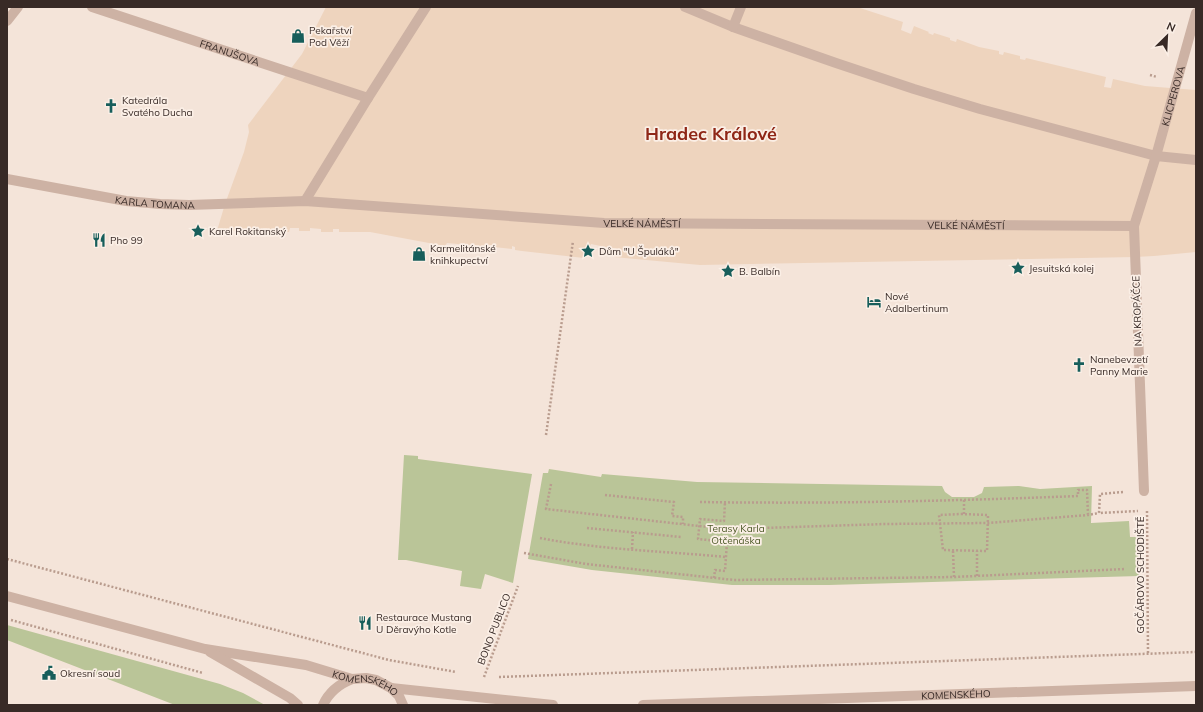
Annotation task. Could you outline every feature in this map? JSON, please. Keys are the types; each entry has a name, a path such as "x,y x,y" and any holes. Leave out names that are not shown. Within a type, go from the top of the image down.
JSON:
{"street":[{"path":"7,21 18,7"},
{"name":"FRANUŠOVA","path":"92,7 368,98"},
{"path":"305,201 426,7"},
{"path":"685,7 733,27 914,89 987,111 1156,156 1196,160"},
{"path":"733,27 740,7"},
{"name":"KLICPEROVA","path":"1156,156 1196,13"},
{"path":"1134,226 1156,156"},
{"name":"KARLA TOMANA","path":"7,179 126,201 160,204 189,205 305,201"},
{"name":"VELKÉ NÁMĚSTÍ","path":"305,201 612,223 1134,226"},
{"name":"NA KROPÁČCE","path":"1134,226 1144,491"},
{"name":"KOMENSKÉHO","path":"7,596 205,649 306,665 352,679 366,678 376,680 391,688 553,705"},
{"name":"KOMENSKÉHO","path":"205,649 290,698 298,705"},
{"path":"323,705 329,695 338,686 352,679"},
{"name":"KOMENSKÉHO","path":"643,705 1196,686"},
{"path":"391,688 399,696 403,705"}],"path":[{"path":"546,434 576,221"},
{"path":"551,484 546,509 734,529 877,524 988,523 1088,515 1100,513 1100,494 1144,491"},
{"path":"700,502 813,504 964,500 1078,496 1078,490 1087,490 1088,515"},
{"path":"605,495 674,502 672,516 683,517 682,524"},
{"path":"964,500 964,514"},
{"path":"714,578 715,570 725,571 727,542 698,539 700,519 724,521 725,502"},
{"name":"GOČÁROVO SCHODIŠTĚ","path":"1100,513 1148,510 1148,654"},
{"path":"939,515 988,515 988,523 987,551 943,550 939,515"},
{"path":"586,528 680,537"},
{"path":"632,549 633,532"},
{"path":"540,538 566,543 726,557"},
{"path":"953,551 954,577"},
{"path":"977,551 977,576"},
{"path":"524,553 586,564 734,580 954,577 1125,569"},
{"path":"7,559 389,660 462,673"},
{"name":"BONO PUBLICO","path":"484,678 518,586"},
{"path":"7,619 210,675"},
{"path":"477,676 484,678 1196,652"}],"green space":[{"path":"404,455 418,456 418,459 532,474 513,583 485,574 481,589 460,586 462,571 406,560 398,560"},
{"name":"Terasy Karla Otčenáška","path":"549,469 601,477 602,474 697,482 942,486 945,492 952,497 974,497 982,493 984,487 1019,486 1040,489 1092,486 1091,523 1129,521 1130,537 1138,537 1139,576 829,585 732,585 592,570 528,559 543,473 548,473"},
{"path":"7,625 220,684 243,693 265,705 175,705 7,640"}],"shaded area":[{"path":"326,7 857,7 903,22 901,30 911,34 914,26 933,35 934,33 950,38 950,40 956,42 957,39 979,47 999,51 999,54 1003,55 1004,52 1020,56 1020,59 1025,60 1026,58 1106,77 1104,87 1111,88 1113,79 1145,86 1196,90 1196,252 1135,257 700,265 614,257 615,249 591,244 584,258 515,250 515,247 512,246 512,249 494,247 493,245 490,247 447,243 445,246 370,232 339,232 339,229 333,229 333,232 321,232 321,229 310,228 310,231 299,231 299,228 290,228 289,232 224,231 224,234 216,234 244,152 249,132 248,125 302,54"}],"place":[{"name":"Pekařství Pod Věží","path":"298,36"},
{"name":"Katedrála Svatého Ducha","path":"111,106"},
{"name":"Karel Rokitanský","path":"198,231"},
{"name":"Pho 99","path":"99,240"},
{"name":"Dům \"U Špuláků\"","path":"588,251"},
{"name":"Karmelitánské knihkupectví","path":"419,254"},
{"name":"Jesuitská kolej","path":"1018,268"},
{"name":"B. Balbín","path":"728,271"},
{"name":"Nové Adalbertinum","path":"874,302"},
{"name":"Nanebevzetí Panny Marie","path":"1079,365"},
{"name":"Restaurace Mustang U Děravýho Kotle","path":"365,623"},
{"name":"Okresní soud","path":"49,673"}],"district":[{"name":"Hradec Králové","path":"711,133"}]}
